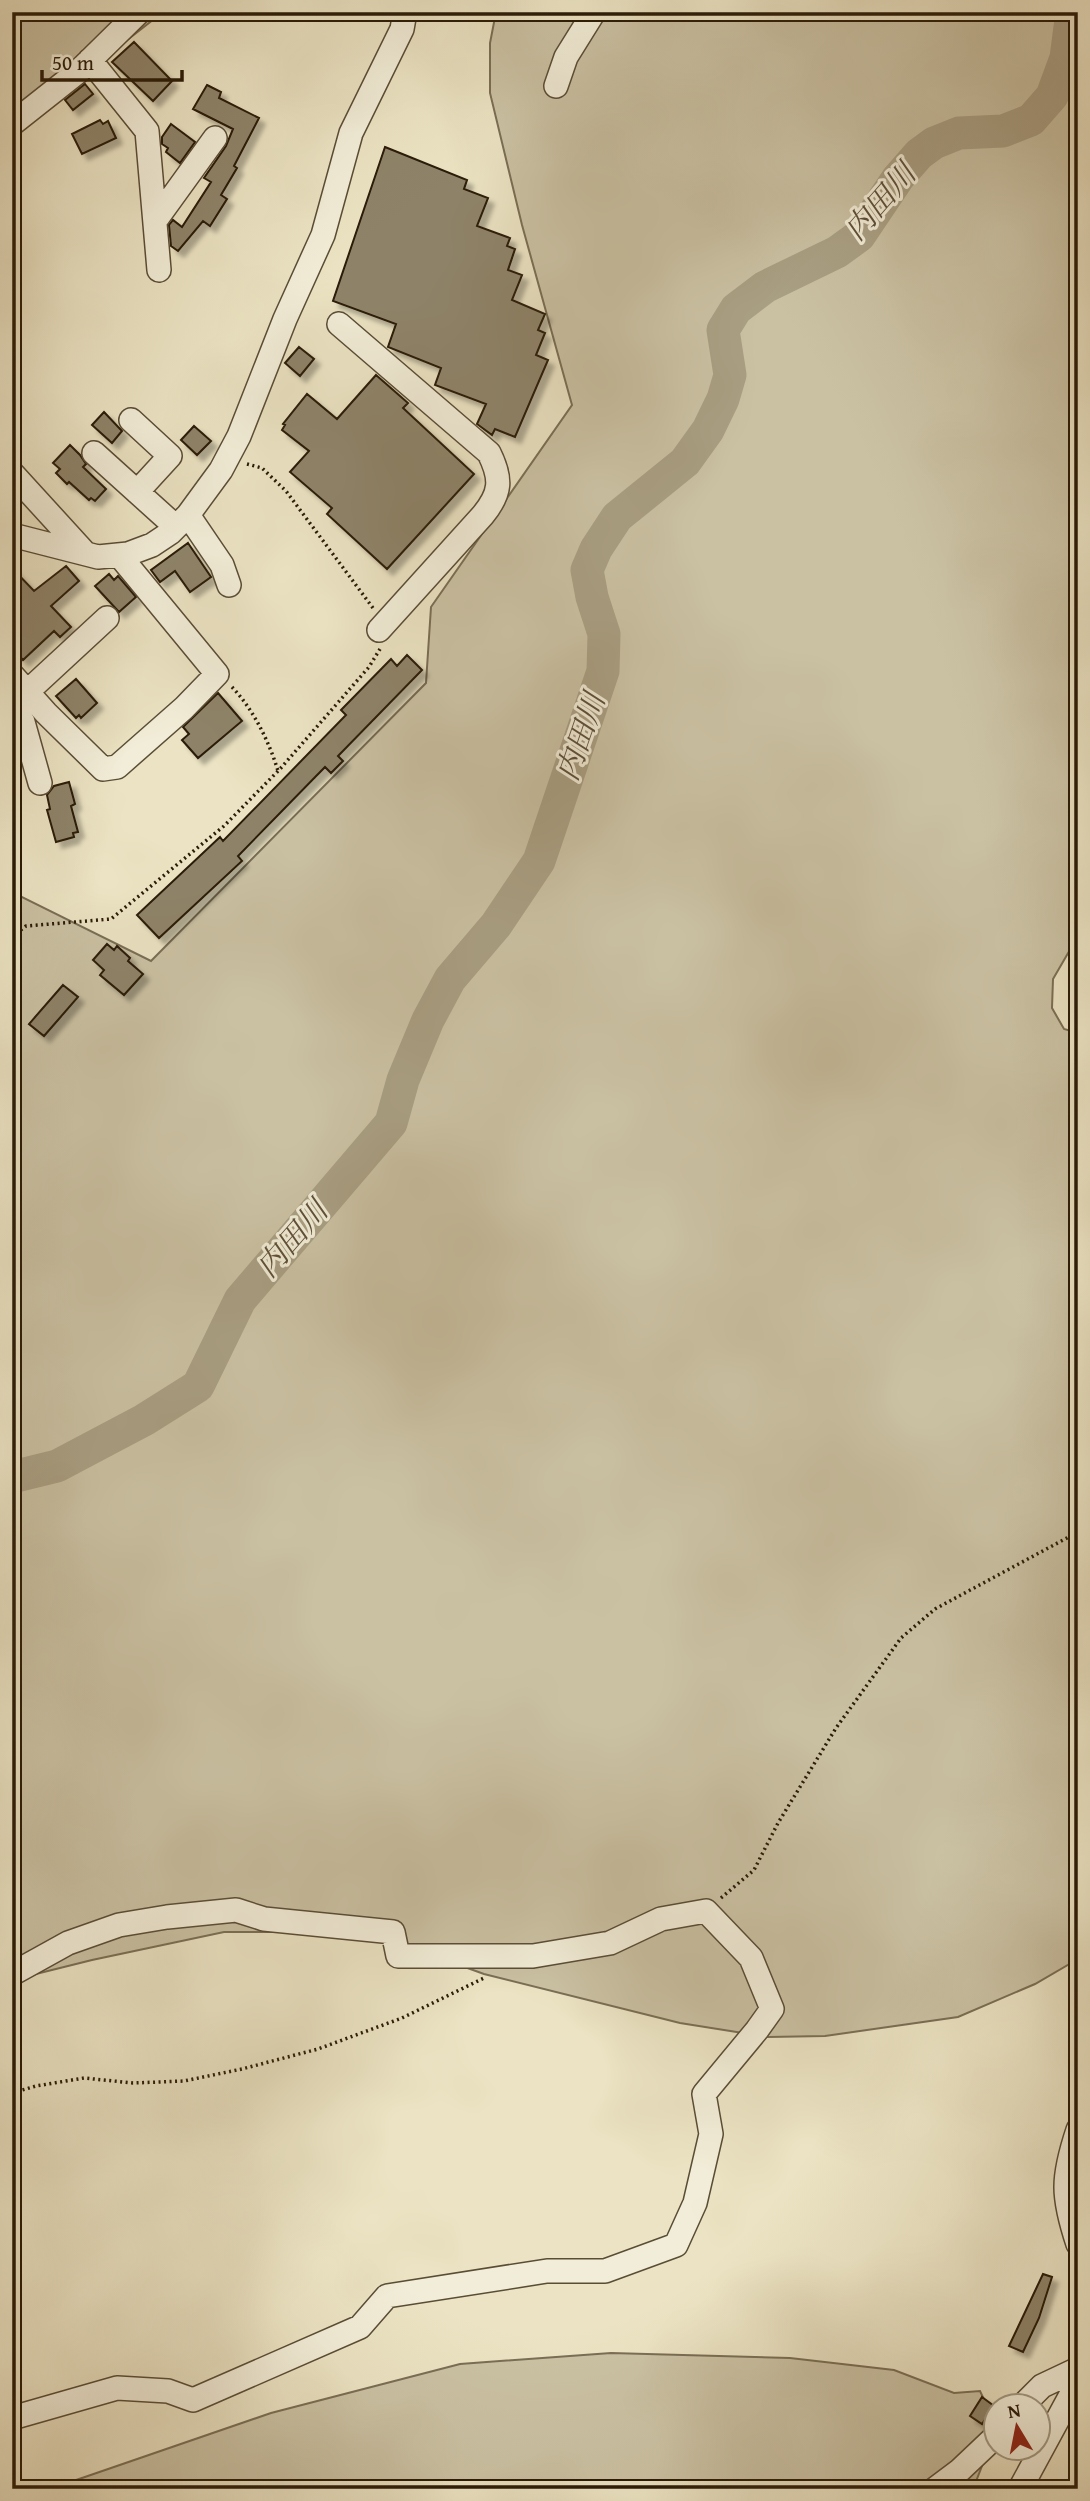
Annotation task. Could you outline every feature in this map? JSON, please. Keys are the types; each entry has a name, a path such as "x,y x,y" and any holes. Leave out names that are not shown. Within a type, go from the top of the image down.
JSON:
{"street":[{"path":"12,124 90,60 139,12"},
{"path":"12,535 85,554 120,555 152,545 182,521 228,458 323,235 351,133 402,29 405,12"},
{"path":"556,86 565,57 594,12"},
{"path":"90,60 147,131 159,271"},
{"path":"155,221 215,138"},
{"path":"339,324 489,453 498,487 495,500 483,515 379,629"},
{"path":"131,420 170,456 137,492"},
{"path":"94,453 137,492 182,521 222,565 229,586"},
{"path":"12,473 85,554"},
{"path":"17,692 103,769 117,767 184,708 217,674 120,555"},
{"path":"17,692 107,618"},
{"path":"17,692 40,783"},
{"path":"12,1974 68,1943 119,1925 236,1910 264,1919 393,1932 398,1956 533,1956 610,1943 661,1919 706,1911 751,1958 772,2009 704,2094 711,2134 695,2203 676,2245 605,2271 547,2272 387,2296 360,2327 193,2400 168,2391 117,2388 12,2418"},
{"path":"1078,2130 1070,2153 1064,2192 1078,2245"},
{"path":"1036,2392 1042,2386 1078,2369"},
{"path":"1020,2489 1078,2382"},
{"path":"935,2489 982,2449"}],"path":[{"path":"12,937 26,926 111,919 223,826 278,771 369,667 383,645 373,608 286,491 262,468 228,458"},
{"path":"217,674 234,689 250,711 271,748 278,771"},
{"path":"706,1911 754,1870 778,1823 836,1728 901,1638 935,1609 1078,1532"},
{"path":"12,2093 84,2078 133,2083 184,2081 242,2069 318,2049 402,2018 486,1977"}],"shaded area":[{"path":"12,12 163,12 57,95 12,120"},
{"path":"496,12 1078,12 1078,936 1053,979 1052,1008 1064,1029 1078,1033 1078,1959 1035,1984 958,2017 825,2036 768,2037 680,2023 484,1974 393,1941 324,1932 224,1932 12,1980 12,892 151,961 426,683 431,607 572,405 522,225 490,93 490,43"},
{"path":"611,2353 790,2358 894,2370 954,2393 980,2391 984,2462 973,2489 50,2489 271,2413 460,2364"}],"building":[{"path":"134,42 172,81 153,101 112,62"},
{"path":"85,84 93,94 73,110 65,100"},
{"path":"207,85 221,92 219,98 259,118 234,166 237,168 221,195 227,199 210,226 203,221 178,251 171,246 169,225 173,220 182,227 211,182 204,178 226,146 233,129 193,109"},
{"path":"100,120 103,124 108,121 116,138 82,154 72,134"},
{"path":"171,124 195,142 180,163 166,152 168,148 162,144 162,137"},
{"path":"385,147 467,180 464,189 488,198 477,226 510,238 507,246 515,249 508,270 522,275 512,300 545,314 538,330 545,333 536,355 548,360 515,437 495,429 492,435 477,424 486,404 435,385 441,368 388,347 396,324 333,301"},
{"path":"299,347 314,359 300,376 285,363"},
{"path":"376,375 408,403 403,408 474,474 387,569 327,514 332,508 290,472 309,451 282,430 285,425 283,424 307,394 337,419"},
{"path":"104,412 122,431 112,443 92,425"},
{"path":"194,426 211,441 197,455 181,440"},
{"path":"70,445 86,464 83,467 106,489 95,501 91,498 89,500 56,473 60,469 53,463"},
{"path":"188,543 211,577 190,592 175,571 160,582 151,570"},
{"path":"66,566 79,581 51,606 71,627 60,637 54,631 23,660 12,648 12,568 34,591"},
{"path":"109,574 114,580 118,576 136,597 119,612 95,586"},
{"path":"407,655 422,670 338,756 343,761 331,773 325,767 238,856 242,861 159,938 137,915 220,837 223,841 346,715 341,710 391,659 397,666"},
{"path":"76,679 97,703 81,718 79,715 76,718 56,696"},
{"path":"218,693 242,721 198,758 182,740 189,734 183,727"},
{"path":"69,782 75,804 71,806 78,832 73,833 74,837 56,842 47,810 50,809 47,795 54,786"},
{"path":"107,944 114,950 117,946 130,958 128,961 143,974 124,995 100,975 104,970 93,960"},
{"path":"63,985 78,997 44,1036 29,1024"},
{"path":"1043,2274 1052,2277 1039,2318 1023,2352 1009,2346"},
{"path":"982,2397 982,2424 970,2416"}],"waterway":[{"name":"内田川","path":"12,1477 57,1466 144,1420 198,1386 240,1300 391,1123 403,1080 428,1020 450,979 496,925 539,861 603,671 604,634 587,570 596,549 617,517 685,462 708,430 723,399 730,375 723,330 736,309 765,287 837,252 859,236 898,178 919,154 934,143 959,133 1003,131 1031,120 1052,96 1066,58 1072,12"}]}
